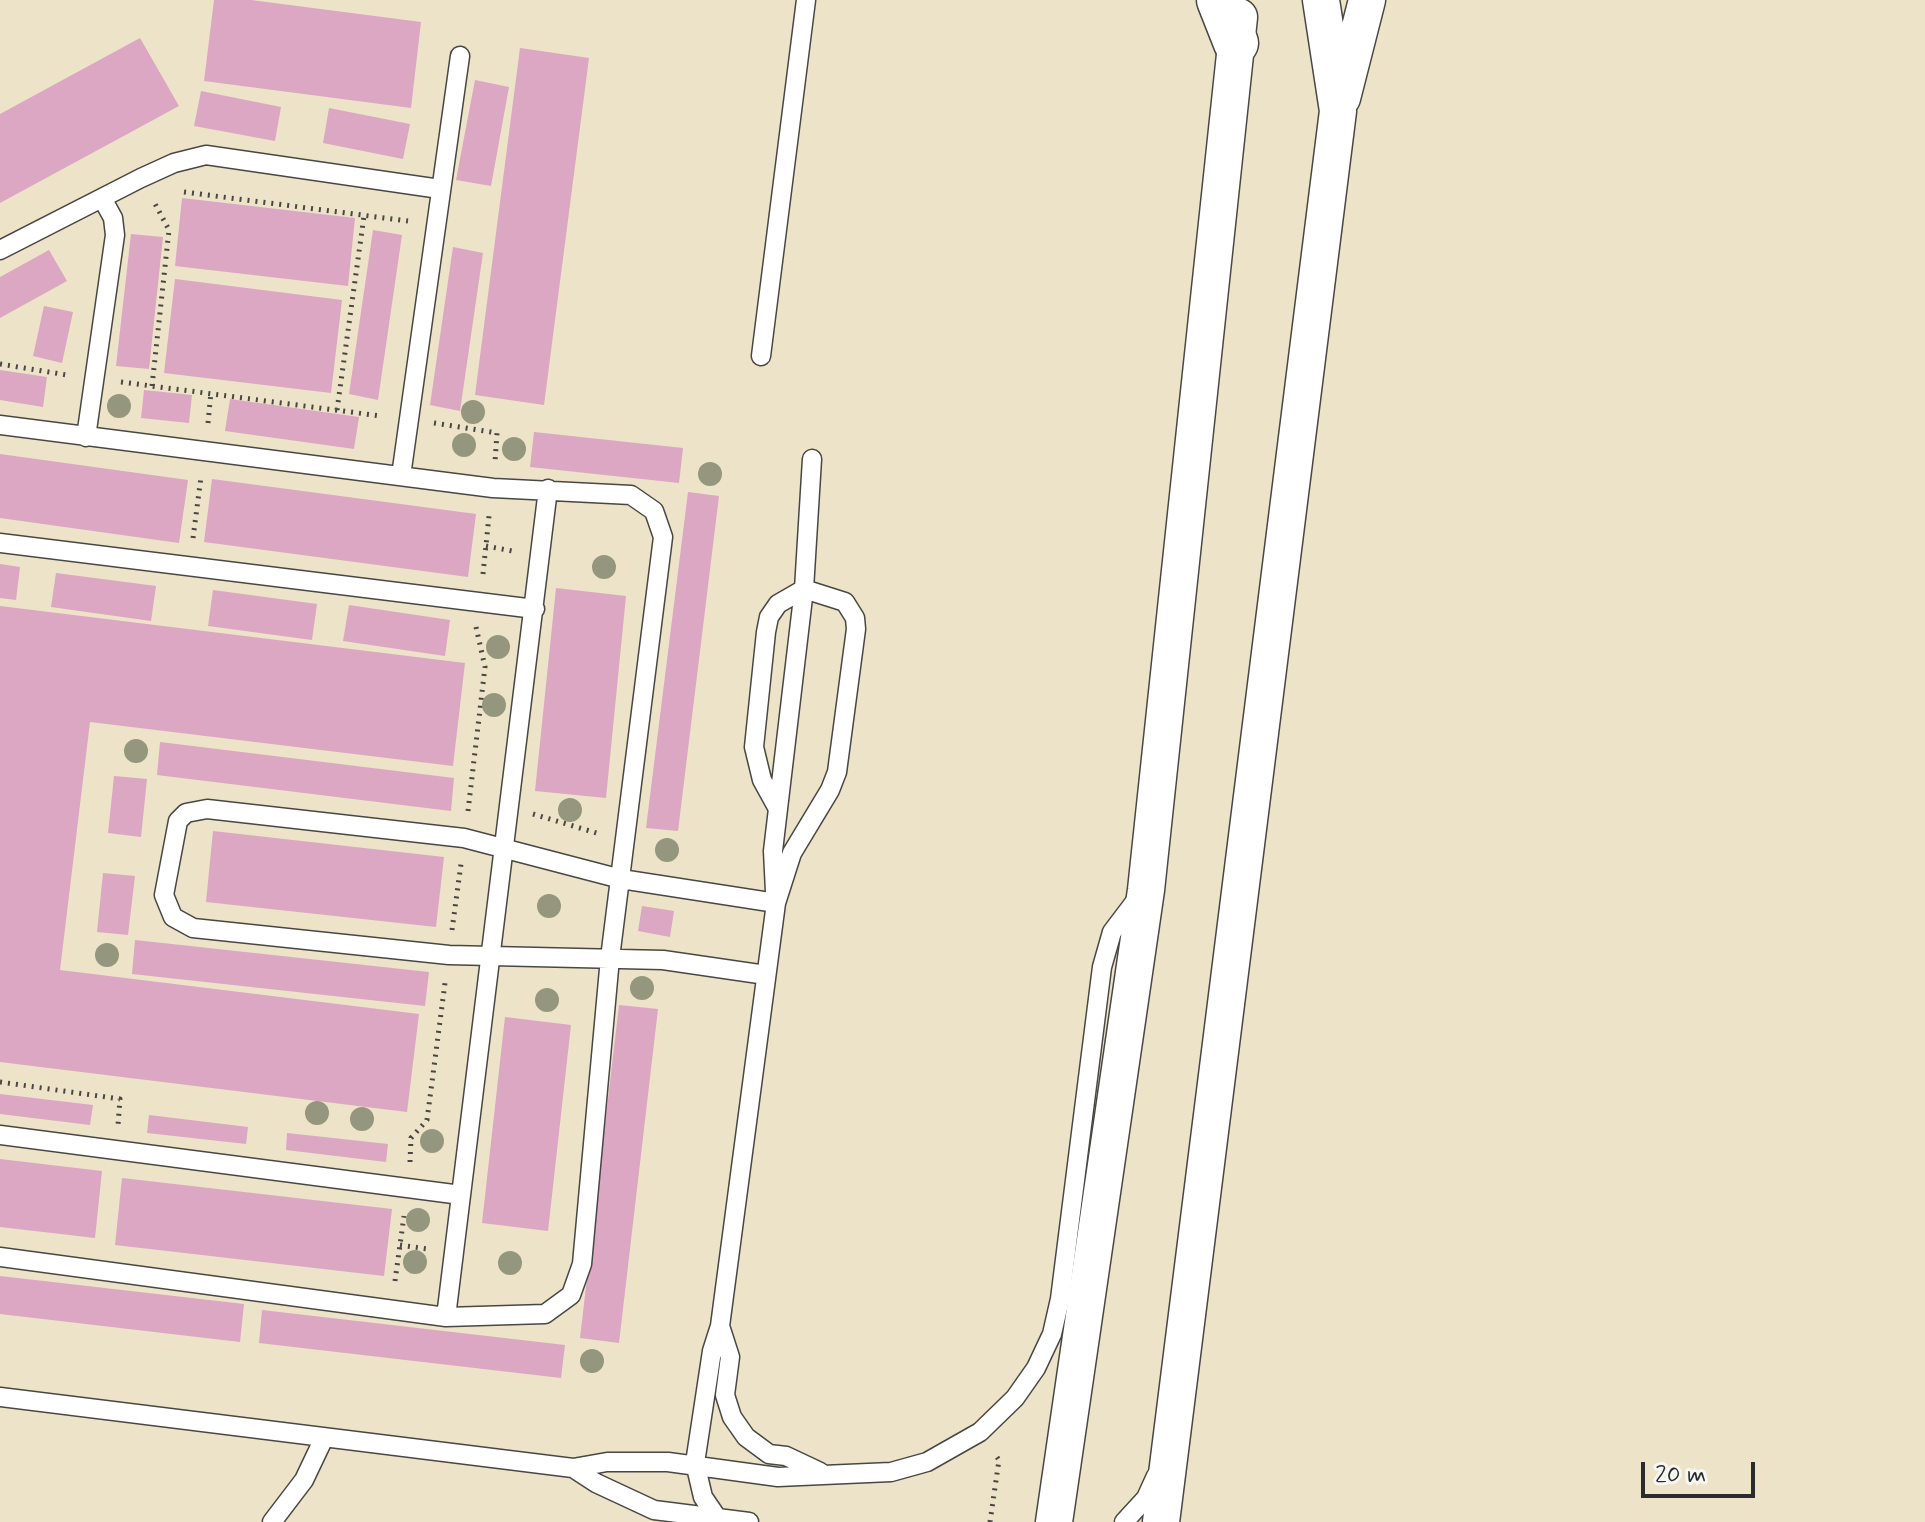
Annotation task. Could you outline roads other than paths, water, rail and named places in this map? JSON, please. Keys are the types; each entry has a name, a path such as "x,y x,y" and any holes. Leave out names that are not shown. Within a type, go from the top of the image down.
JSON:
{"highway":[{"path":"1219,0 1236,43"}],"street":[{"path":"1054,1522 1146,890 1242,0"},
{"path":"1321,0 1338,111"},
{"path":"1161,1522 1338,111 1367,0"}],"lane":[{"path":"761,356 806,0"},
{"path":"401,476 406,419 460,56"},
{"path":"0,250 141,178 190,157 223,155 440,189"},
{"path":"86,437 115,235 113,218 102,198"},
{"path":"0,425 493,488 631,495 644,501 661,524 663,537 610,958 579,1280 571,1295 545,1314 446,1317 0,1257"},
{"path":"776,903 773,851 804,589 812,459"},
{"path":"446,1317 548,489"},
{"path":"0,543 535,609"},
{"path":"718,1519 703,1497 695,1463 712,1351 720,1326 776,903 792,853 830,790 837,772 856,629 855,618 845,602 804,589 790,594 778,604 769,617 766,632 754,747 762,780 778,809"},
{"path":"766,975 663,960 449,955 193,928 173,917 164,895 174,831 186,813 196,809 464,838 621,879 776,903"},
{"path":"0,1397 573,1468 607,1462 695,1463 778,1477 891,1472 927,1462 980,1432 1015,1398 1036,1368 1052,1334 1060,1299 1104,958 1121,916 1146,890"},
{"path":"0,1135 461,1195"},
{"path":"720,1326 730,1357 725,1395 732,1417 746,1437 769,1454 786,1456 822,1473"},
{"path":"272,1522 304,1480 324,1438"},
{"path":"1124,1522 1146,1498 1170,1445"},
{"path":"573,1468 596,1483 654,1510 749,1522"}]}
